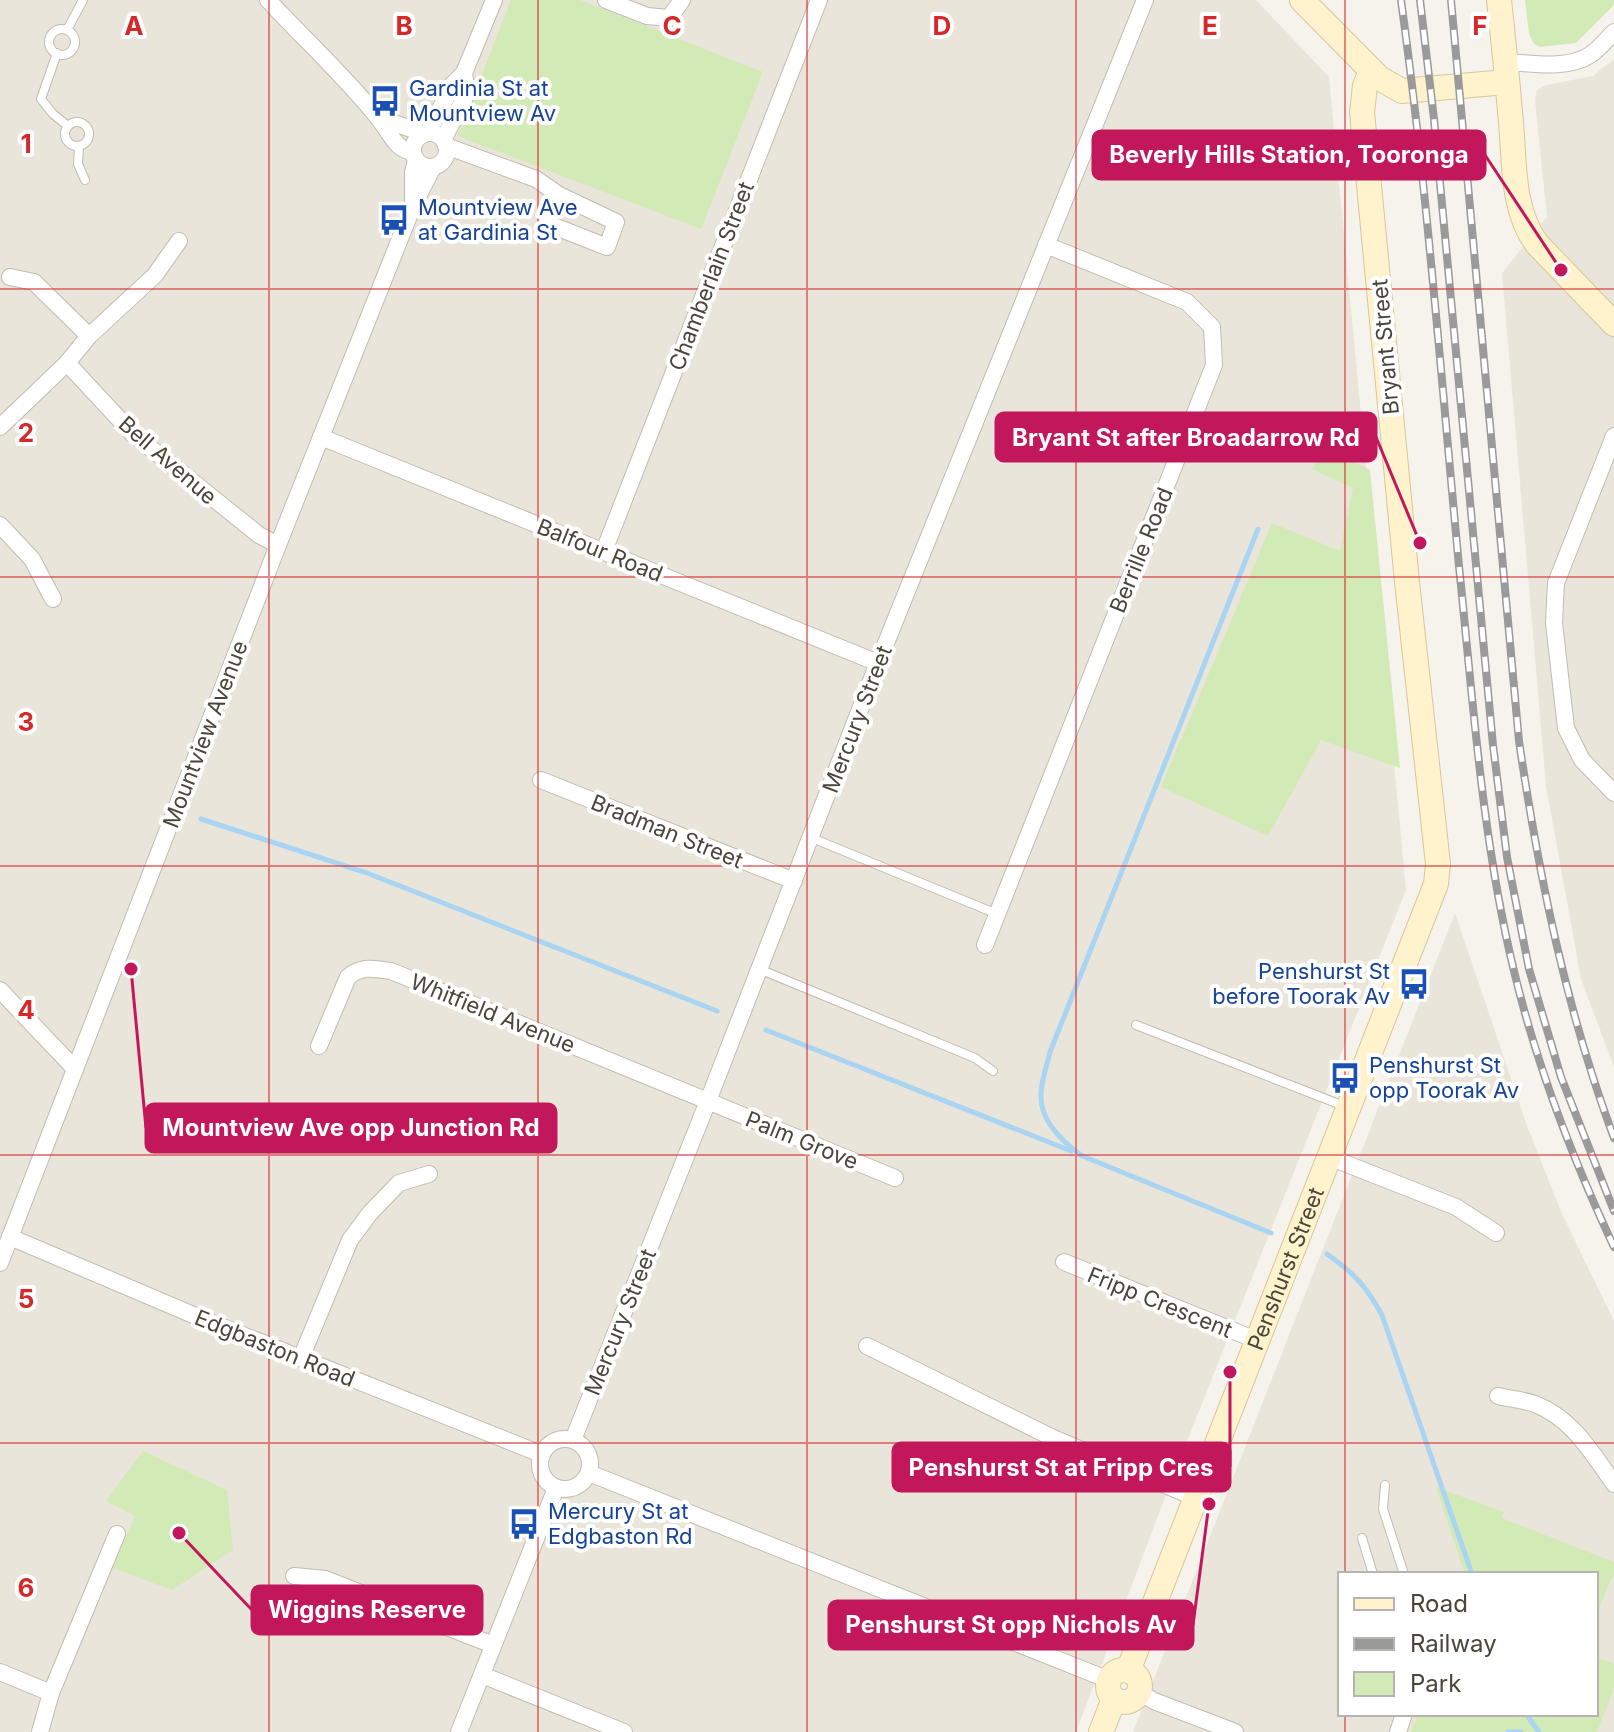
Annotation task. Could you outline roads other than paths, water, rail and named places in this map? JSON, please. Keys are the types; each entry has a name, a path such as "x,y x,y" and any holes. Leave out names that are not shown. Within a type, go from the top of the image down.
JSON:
{"street":[{"path":"268,0 379,118 402,151 415,156 422,165 433,167 444,159 435,139"},
{"path":"415,156 415,142 435,139 467,93 464,73 494,0"},
{"path":"606,0 647,16 669,18 682,0"},
{"name":"Chamberlain Street","path":"604,551 819,0"},
{"name":"Mercury Street","path":"573,1440 812,838 878,663 1145,0"},
{"path":"1302,0 1386,84 1402,91 1546,64 1578,61 1590,55 1614,32"},
{"path":"1499,0 1515,171 1523,218 1528,232 1549,257 1614,324"},
{"name":"Bryant Street","path":"1371,70 1365,86 1362,112 1405,566 1438,864"},
{"path":"379,118 536,179 559,195"},
{"name":"Mountview Avenue","path":"413,206 415,156"},
{"name":"Mountview Avenue","path":"0,1263 278,545 413,206 433,167"},
{"path":"0,427 67,363 89,336 155,275 179,241"},
{"name":"Berrille Road","path":"985,945 1214,365 1212,327 1187,302 1046,245"},
{"path":"10,277 34,282 89,336"},
{"name":"Bell Avenue","path":"67,363 133,434 259,535 278,545"},
{"path":"1614,436 1556,583 1554,623 1566,728 1582,760 1614,793"},
{"name":"Balfour Road","path":"321,437 878,663"},
{"path":"0,525 32,559 53,599"},
{"name":"Bradman Street","path":"541,780 794,881"},
{"name":"Penshurst Street","path":"1101,1732 1123,1685 1429,903 1436,884 1438,864"},
{"name":"Whitfield Avenue","path":"319,1046 348,977 356,969 391,971 708,1101"},
{"path":"0,990 75,1069"},
{"name":"Palm Grove","path":"708,1101 895,1178"},
{"path":"1329,1157 1456,1207 1496,1233"},
{"path":"301,1358 350,1240 370,1213 399,1183 429,1174"},
{"name":"Edgbaston Road","path":"10,1237 205,1320 541,1454"},
{"name":"Fripp Crescent","path":"1064,1262 1256,1340"},
{"path":"867,1346 1051,1437 1196,1498"},
{"path":"1498,1396 1534,1404 1554,1414 1583,1441 1614,1484"},
{"path":"573,1440 589,1457 589,1473 572,1489 556,1488 543,1477 541,1454 551,1443 573,1440"},
{"path":"589,1473 1235,1732"},
{"path":"459,1732 556,1488"},
{"path":"40,1732 51,1693 117,1534"},
{"path":"294,1576 325,1579 493,1645"},
{"path":"0,1672 51,1693"},
{"path":"482,1675 624,1732"}],"lane":[{"path":"67,30 83,0"},
{"path":"57,53 49,43 51,35 58,30 67,30"},
{"path":"57,53 68,53 73,47 74,39 67,30"},
{"path":"57,53 41,99 68,126"},
{"path":"80,122 87,127 89,139 79,146 71,145 66,140 68,126 80,122"},
{"path":"79,146 78,164 85,180"},
{"path":"812,838 997,914"},
{"path":"759,969 975,1058 993,1071"},
{"path":"1136,1025 1348,1108"},
{"path":"1385,1485 1383,1509 1403,1572"},
{"path":"1362,1538 1372,1572"}],"waterway":[{"path":"1081,1155 1054,1130 1042,1106 1042,1086 1050,1052 1258,529"},
{"path":"201,819 367,873 717,1011"},
{"path":"766,1030 1071,1151"},
{"path":"1080,1155 1271,1233"},
{"path":"1327,1254 1359,1281 1382,1315 1471,1572"},
{"path":"1527,1716 1539,1732"},
{"path":"1508,1732 1521,1732"}],"railway":[{"path":"1401,0 1426,212 1474,719 1494,871 1514,971 1533,1041 1571,1147 1614,1247"},
{"path":"1420,0 1493,745 1507,857 1529,969 1561,1077 1614,1211"},
{"path":"1451,0 1519,741 1556,942 1582,1041 1614,1138"}],"place":[{"name":"Gardinia St at Mountview Av","path":"385,101"},
{"name":"Mountview Ave at Gardinia St","path":"394,220"},
{"name":"Beverly Hills Station, Tooronga","path":"1561,270"},
{"name":"Bryant St after Broadarrow Rd","path":"1420,543"},
{"name":"Mountview Ave opp Junction Rd","path":"131,969"},
{"name":"Penshurst St before Toorak Av","path":"1414,984"},
{"name":"Penshurst St opp Toorak Av","path":"1345,1078"},
{"name":"Penshurst St at Fripp Cres","path":"1230,1372"},
{"name":"Penshurst St opp Nichols Av","path":"1209,1504"},
{"name":"Mercury St at Edgbaston Rd","path":"524,1524"},
{"name":"Wiggins Reserve","path":"179,1533"}]}
